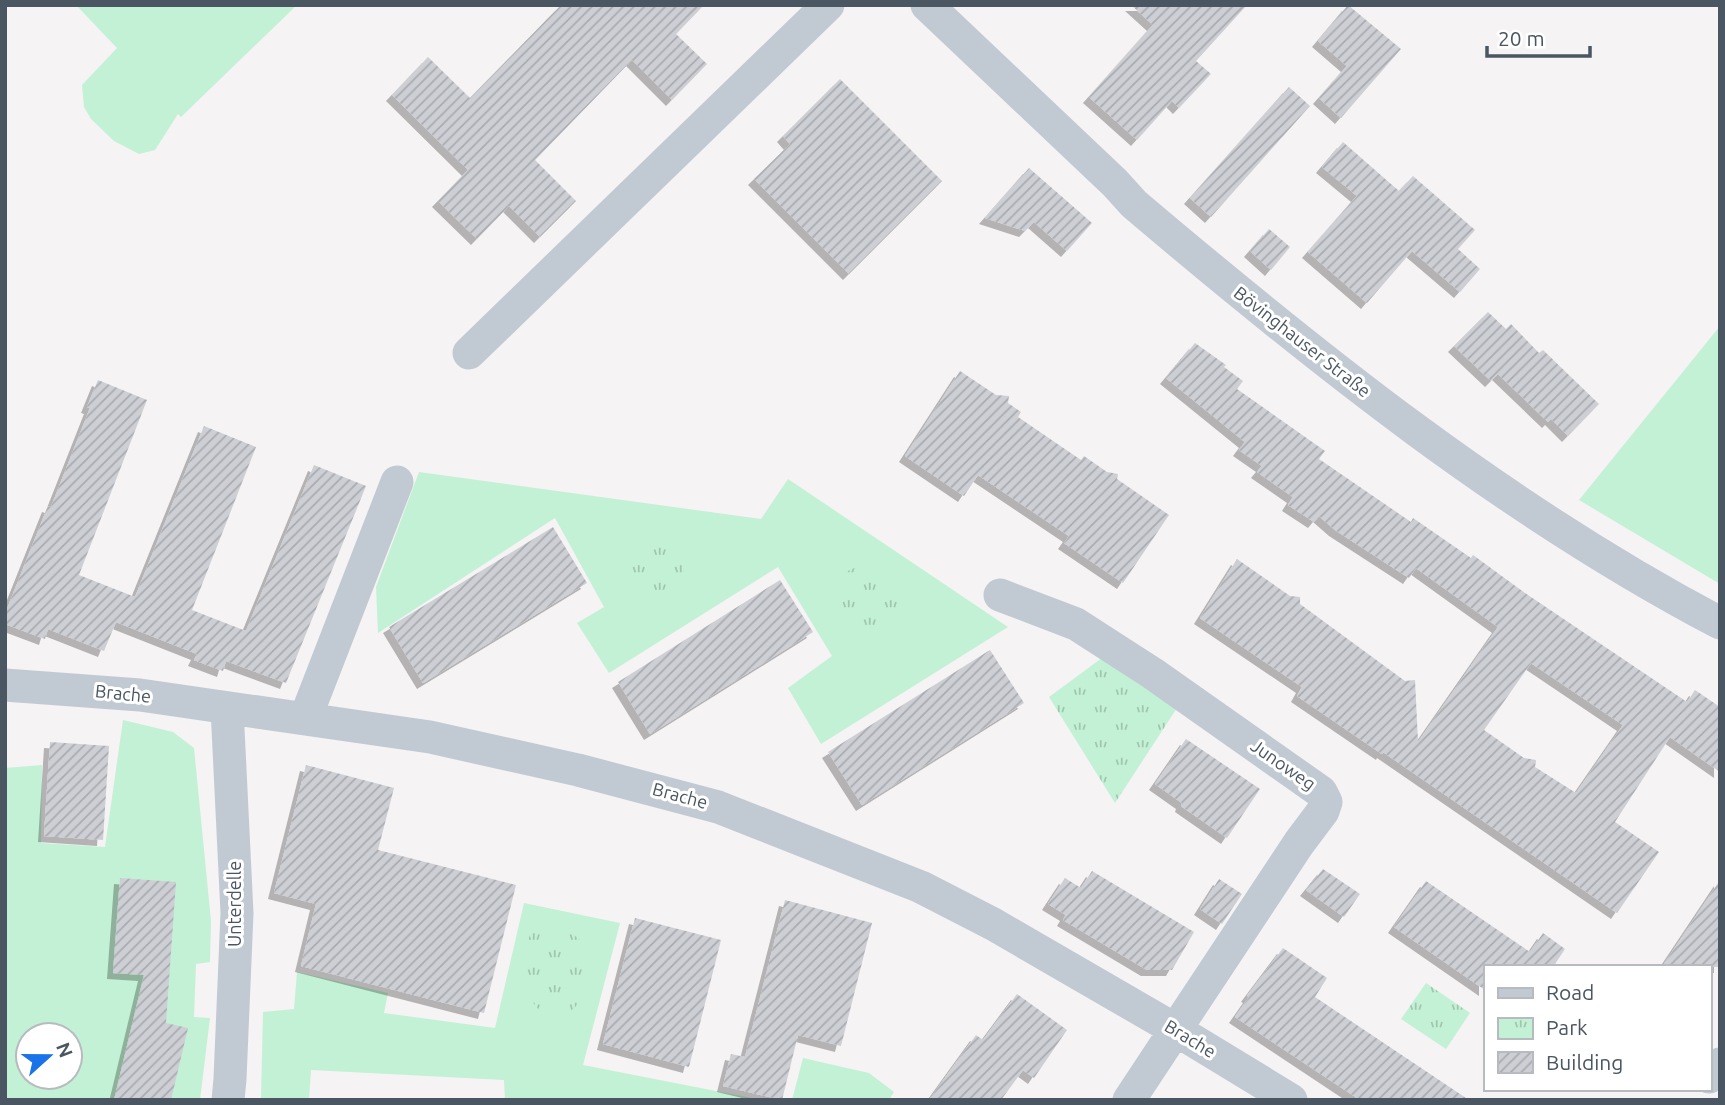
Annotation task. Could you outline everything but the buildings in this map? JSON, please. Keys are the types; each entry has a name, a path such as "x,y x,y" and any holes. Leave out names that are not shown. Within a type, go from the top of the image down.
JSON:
{"street":[{"path":"469,353 828,5"},
{"name":"Bövinghauser Straße","path":"927,5 1134,204 1314,353 1405,422 1594,552 1720,623"},
{"path":"305,719 397,482"},
{"name":"Junoweg","path":"1000,595 1076,624 1152,673 1321,792 1326,802 1323,811 1176,1030"},
{"name":"Brache","path":"5,685 140,695 441,739 591,773 718,807 921,887 993,924 1176,1030 1290,1100"},
{"name":"Unterdelle","path":"227,708 237,914 228,1100"},
{"path":"1129,1100 1176,1030"}],"green space":[{"path":"76,5 297,5 181,117 178,114 155,150 139,154 114,141 91,119 84,107 82,85 117,48"},
{"path":"1720,326 1720,584 1579,500"},
{"path":"419,472 761,519 788,479 1008,627 821,744 788,688 832,656 778,567 609,673 577,623 604,607 555,518 378,633 376,587"},
{"path":"652,535 682,554 684,564 677,583 650,597 630,586 624,577 622,566 627,549"},
{"path":"875,566 904,595 906,606 900,624 889,634 864,641 836,624 833,593 844,573 854,568"},
{"path":"1106,655 1177,708 1115,803 1049,697"},
{"path":"123,720 173,732 194,748 211,921 210,962 196,964 194,1017 210,1018 200,1100 5,1100 5,768 42,765 41,843 105,847"},
{"path":"524,903 620,923 583,1065 762,1100 505,1100 504,1080 311,1070 309,1100 261,1100 263,1012 294,1009 297,972 388,993 384,1013 495,1028"},
{"path":"548,927 565,930 574,935 586,950 588,959 588,979 581,998 574,1008 558,1019 545,1015 537,1007 525,990 520,975 521,961 530,935"},
{"path":"1426,983 1470,1013 1446,1049 1401,1019"},
{"path":"803,1058 869,1073 894,1092 889,1100 792,1100"}]}
